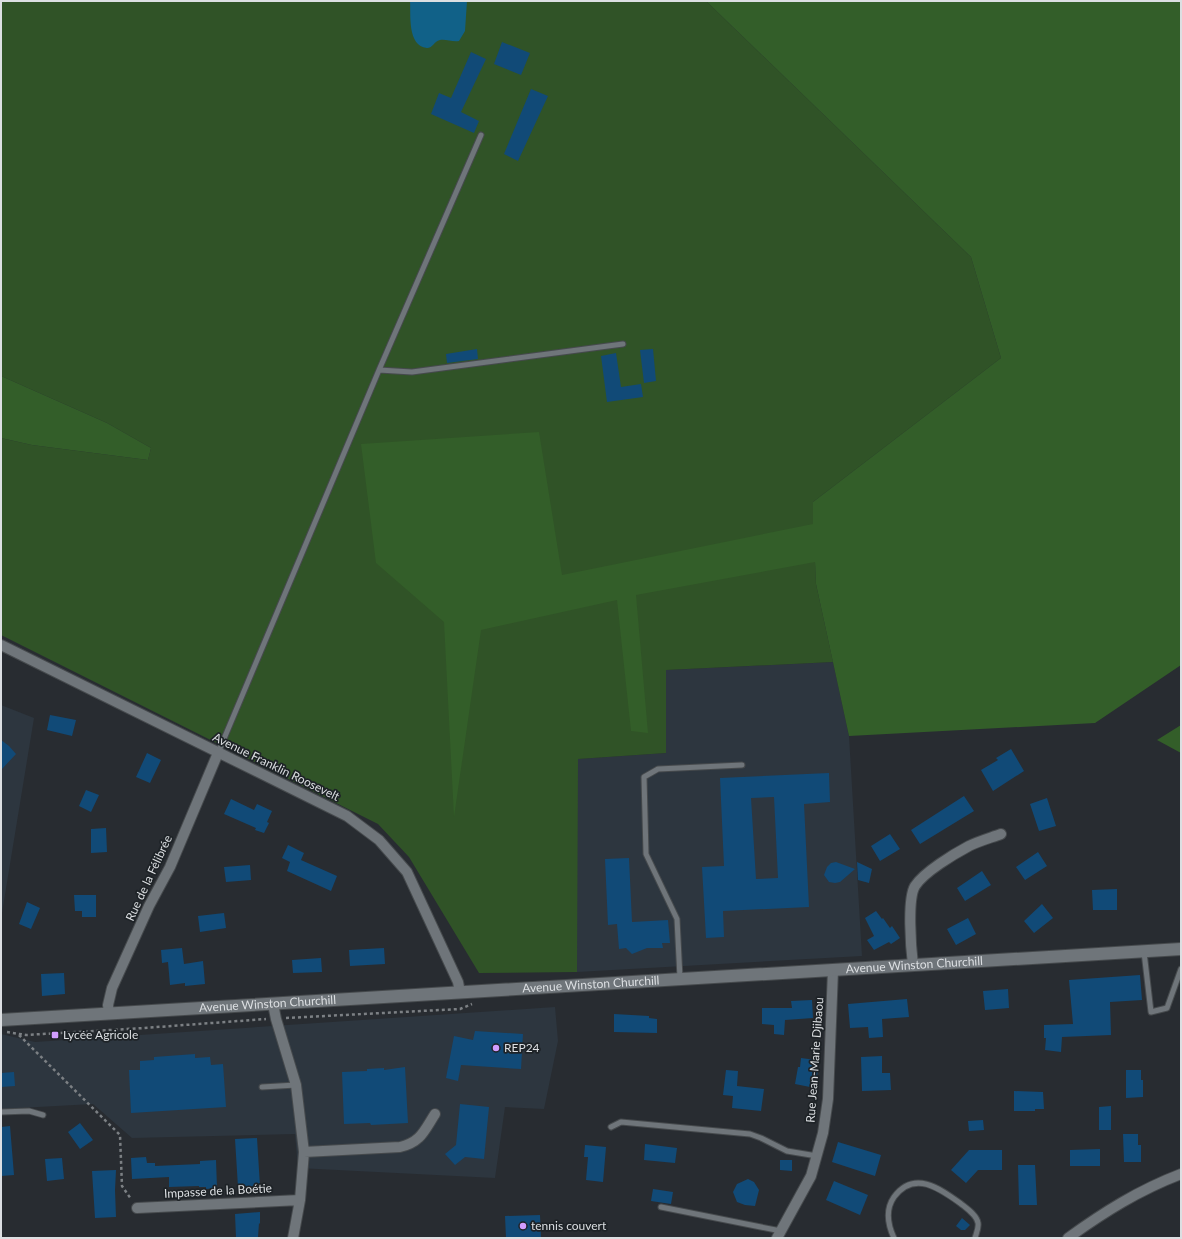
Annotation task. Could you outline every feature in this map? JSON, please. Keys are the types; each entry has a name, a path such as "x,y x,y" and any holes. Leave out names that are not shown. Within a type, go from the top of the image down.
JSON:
{"main road":[{"name":"Avenue Winston Churchill","path":"1,1020 1181,949"}],"street":[{"name":"Avenue Franklin Roosevelt","path":"1,645 347,816 379,840 407,872 458,982 460,992"},
{"name":"Rue de la Félibrée","path":"109,1014 108,1005 112,988 149,906 170,867 218,753"},
{"path":"913,965 911,953 911,897 915,886 930,870 969,846 1001,834"},
{"name":"Rue Jean-Marie Djibaou","path":"779,1234 811,1176 823,1133 828,1099 834,970"},
{"path":"273,1004 296,1085 304,1152 300,1200 293,1238"},
{"path":"304,1152 400,1148 410,1145 420,1138 435,1114"},
{"path":"1068,1238 1128,1197 1158,1182 1181,1174"},
{"name":"Impasse de la Boétie","path":"137,1208 300,1200"}],"lane":[{"path":"218,753 379,370 481,135"},
{"path":"379,370 412,372 623,344"},
{"path":"680,978 677,919 646,854 644,777 658,769 742,765"},
{"path":"1144,952 1151,1012 1167,1008 1181,969"},
{"path":"262,1087 296,1085"},
{"path":"1,1112 29,1111 43,1115"},
{"path":"611,1127 621,1122 627,1122 750,1134 787,1151 817,1156"},
{"path":"894,1238 888,1221 892,1200 906,1185 916,1183 930,1184 948,1194 971,1212 979,1224 974,1238"},
{"path":"661,1208 779,1234"}],"path":[{"path":"1,1031 26,1035 276,1018 460,1009 474,1003 480,991"},
{"path":"18,1034 120,1135 122,1186 137,1208"}],"shaded area":[{"path":"833,662 849,736 862,956 577,972 577,759 666,753 666,670"},
{"path":"1,705 34,718 1,919"},
{"path":"555,1007 558,1041 544,1109 505,1107 495,1178 298,1168 295,1134 132,1138 93,1104 1,1109 1,1034 35,1042"}],"green space":[{"path":"1,1 706,1 971,257 1001,358 813,502 816,584 833,662 666,670 666,753 578,759 577,972 479,973 409,857 378,824 1,635 1,438 32,445 148,460 151,448 107,423 1,376"},
{"path":"706,1 1181,1 1181,665 1095,723 849,736 816,584 815,562 636,595 648,733 631,731 617,600 481,630 454,817 444,622 376,563 361,444 539,432 562,575 813,524 813,502 1001,358 971,257"},
{"path":"1,376 107,423 151,448 148,460 32,445 1,438"},
{"path":"1181,725 1181,753 1157,740"}],"water":[{"path":"410,1 467,1 465,31 459,41 440,40 429,48 421,46 416,42 411,29"}],"building":[{"path":"502,42 530,53 521,75 494,64"},
{"path":"471,52 486,59 461,112 479,121 474,133 431,114 439,93 451,98"},
{"path":"531,89 548,96 518,161 504,154"},
{"path":"477,349 478,359 447,363 446,354"},
{"path":"653,349 656,381 644,383 640,350"},
{"path":"616,353 621,387 641,384 643,397 607,402 601,356"},
{"path":"50,715 76,720 72,736 47,730"},
{"path":"1,740 16,754 1,770"},
{"path":"1011,749 1024,771 993,791 981,770 998,760 996,758"},
{"path":"147,753 161,760 150,783 136,777"},
{"path":"829,773 830,802 804,804 809,907 723,911 724,937 706,938 702,867 724,866 720,778","holes":["774,797 778,878 756,879 751,798"]},
{"path":"86,790 99,795 91,812 79,806"},
{"path":"964,796 974,811 920,844 911,830"},
{"path":"1047,798 1056,826 1039,831 1030,804"},
{"path":"231,799 254,810 257,804 272,811 267,822 269,823 264,833 224,814"},
{"path":"106,828 107,852 91,853 91,829"},
{"path":"890,834 900,849 880,861 871,846"},
{"path":"288,845 304,853 301,860 337,876 331,891 287,871 290,862 282,858"},
{"path":"1038,852 1047,866 1025,880 1016,867"},
{"path":"629,858 632,922 668,920 670,943 662,943 663,948 647,948 632,954 626,948 619,949 617,924 608,925 605,859"},
{"path":"836,862 855,869 840,882 829,882 824,875 827,867 831,863"},
{"path":"857,862 872,869 869,883 858,880"},
{"path":"250,865 251,880 226,882 224,867"},
{"path":"982,871 991,885 965,901 957,888"},
{"path":"1117,889 1117,910 1093,910 1092,890"},
{"path":"74,895 96,895 96,917 82,917 82,911 75,911"},
{"path":"27,902 40,908 31,929 19,924"},
{"path":"1042,904 1053,918 1034,933 1024,921"},
{"path":"876,911 890,928 892,926 900,938 891,944 889,942 874,950 867,940 874,936 865,918"},
{"path":"224,913 226,928 200,932 198,916"},
{"path":"968,918 976,934 956,945 947,929"},
{"path":"182,948 184,964 203,961 205,984 185,986 185,983 170,985 168,962 162,963 161,950"},
{"path":"384,948 385,964 350,966 349,950"},
{"path":"321,958 322,972 293,973 292,960"},
{"path":"64,973 65,994 42,996 41,974"},
{"path":"1140,975 1142,1000 1110,1002 1111,1035 1062,1037 1061,1052 1045,1050 1046,1038 1044,1038 1044,1025 1073,1024 1069,980"},
{"path":"1008,989 1009,1008 985,1010 983,991"},
{"path":"907,999 909,1017 882,1019 883,1037 869,1038 868,1027 850,1028 848,1004"},
{"path":"812,1000 813,1018 785,1020 784,1035 774,1034 774,1025 762,1024 762,1008 792,1008 791,1001"},
{"path":"614,1014 649,1016 649,1018 657,1019 657,1033 614,1032"},
{"name":"REP24","path":"475,1031 523,1034 521,1069 461,1065 458,1081 446,1078 454,1036 473,1040"},
{"path":"195,1054 195,1058 210,1057 211,1065 223,1064 226,1107 131,1113 129,1070 140,1070 140,1061 154,1060 154,1057"},
{"path":"882,1056 882,1073 890,1073 891,1090 862,1091 861,1057"},
{"path":"801,1058 816,1060 815,1070 818,1070 815,1088 795,1084"},
{"path":"405,1067 408,1123 371,1125 370,1123 344,1124 342,1072 367,1071 367,1069 384,1068 384,1070"},
{"path":"726,1070 738,1071 737,1086 764,1089 761,1111 732,1108 733,1096 723,1095"},
{"path":"1126,1070 1141,1070 1141,1080 1143,1080 1143,1097 1126,1098"},
{"path":"14,1072 15,1086 1,1087 1,1073"},
{"path":"1014,1091 1043,1092 1044,1109 1035,1109 1035,1111 1014,1111"},
{"path":"460,1104 489,1107 484,1159 465,1157 455,1165 445,1154 456,1145"},
{"path":"1111,1106 1111,1130 1099,1130 1099,1107"},
{"path":"983,1120 984,1130 969,1131 968,1121"},
{"path":"80,1123 93,1140 80,1149 68,1132"},
{"path":"10,1126 14,1175 1,1176 1,1127"},
{"path":"1123,1134 1138,1134 1138,1145 1141,1145 1141,1162 1124,1162"},
{"path":"257,1138 260,1186 238,1187 235,1139"},
{"path":"838,1142 881,1155 875,1176 832,1162"},
{"path":"645,1144 677,1148 675,1163 644,1160"},
{"path":"585,1145 606,1147 603,1182 586,1180 588,1157 584,1157"},
{"path":"1100,1149 1100,1166 1070,1166 1070,1150"},
{"path":"969,1150 1002,1150 1002,1170 978,1170 966,1183 951,1170"},
{"path":"146,1157 147,1163 155,1163 155,1166 200,1164 200,1161 216,1160 217,1188 206,1189 206,1187 199,1186 169,1187 169,1177 132,1179 131,1158"},
{"path":"62,1158 64,1179 47,1181 45,1159"},
{"path":"780,1160 792,1160 792,1171 780,1170"},
{"path":"1018,1165 1035,1165 1037,1205 1019,1205"},
{"path":"116,1170 116,1217 95,1218 92,1171"},
{"path":"748,1179 754,1182 759,1190 755,1206 737,1202 733,1192 737,1184"},
{"path":"834,1181 868,1195 860,1215 826,1200"},
{"path":"653,1189 673,1192 671,1204 651,1201"},
{"path":"260,1212 258,1237 236,1238 235,1214"},
{"name":"tennis couvert","path":"540,1215 541,1238 506,1238 505,1216"},
{"path":"962,1218 970,1225 965,1230 961,1230 956,1226"}],"place":[{"name":"Lycée Agricole","path":"55,1035"},
{"name":"REP24","path":"496,1048"},
{"name":"tennis couvert","path":"523,1226"}]}
